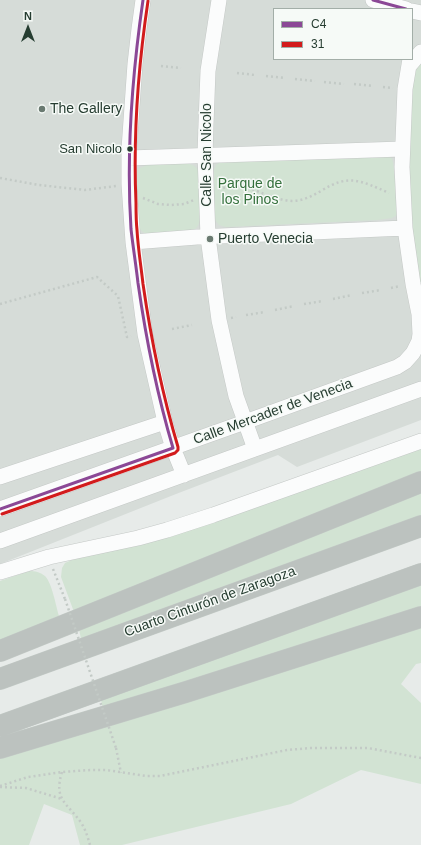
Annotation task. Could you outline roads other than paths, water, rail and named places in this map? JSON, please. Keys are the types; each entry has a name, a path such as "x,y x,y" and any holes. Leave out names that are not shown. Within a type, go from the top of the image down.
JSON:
{"highway":[{"path":"0,651 421,482"},
{"name":"Cuarto Cinturón de Zaragoza","path":"0,679 421,526"},
{"path":"0,726 421,574"},
{"path":"0,748 186,692 421,617"}],"street":[{"path":"143,0 135,64 129,158 132,242 145,334 165,422 173,448 184,475"},
{"name":"Calle San Nicolo","path":"219,0 208,71 205,155 208,237 219,320 236,396 255,449"},
{"path":"373,0 404,7"},
{"name":"Calle Mercader de Venecia","path":"413,59 421,52"},
{"name":"Calle Mercader de Venecia","path":"0,509 397,367 413,353 419,340 420,315 413,284 405,228 402,149 405,89 409,62"},
{"path":"129,158 402,149"},
{"path":"132,242 405,228"},
{"name":"Calle Mercader de Venecia","path":"0,542 421,389"},
{"path":"0,477 165,422"},
{"path":"0,572 49,557 138,538 167,530 421,441"}],"place":[{"name":"The Gallery","path":"42,109"},
{"name":"San Nicolo","path":"130,149"},
{"name":"Puerto Venecia","path":"210,239"}],"park label":[{"name":"Parque de los Pinos","path":"250,192"}]}
